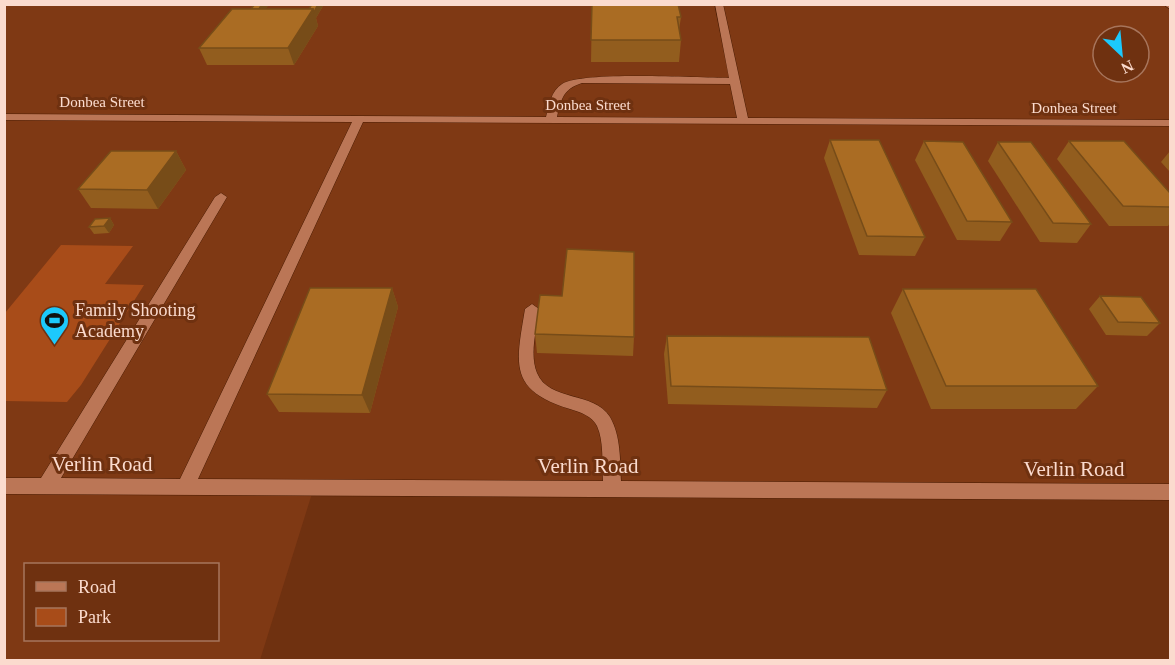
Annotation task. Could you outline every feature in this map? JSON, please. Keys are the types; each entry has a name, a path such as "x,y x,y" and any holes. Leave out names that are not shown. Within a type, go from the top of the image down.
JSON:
{"street":[{"path":"719,4 743,121"},
{"path":"551,120 557,94 563,85 581,80 735,81"},
{"name":"Donbea Street","path":"4,117 1170,123"},
{"path":"186,486 359,119"},
{"path":"46,486 221,197"},
{"path":"532,309 526,357 527,375 538,391 584,406 601,417 607,430 612,489"},
{"name":"Verlin Road","path":"4,486 1170,492"}],"shaded area":[{"path":"4,5 1167,5 1170,7 1170,492 314,487 260,660 5,660"}],"green space":[{"name":"Family Shooting Academy","path":"61,245 133,246 105,284 144,285 81,385 67,402 5,401 5,313"}],"building":[{"path":"255,4 262,4 259,9 251,9"},
{"path":"312,4 318,4 314,12 313,9 309,9"},
{"path":"592,4 678,4 681,17 677,17 681,40 591,40"},
{"path":"232,9 313,9 288,48 199,48"},
{"path":"830,140 879,140 925,237 867,236"},
{"path":"924,141 963,142 1012,222 967,221"},
{"path":"1069,141 1124,141 1170,193 1170,207 1123,206"},
{"path":"998,142 1031,142 1091,224 1053,223"},
{"path":"111,151 176,151 147,190 78,189"},
{"path":"110,218 104,226 89,227 95,219"},
{"path":"567,249 634,252 634,337 535,334 540,295 562,296"},
{"path":"310,288 392,288 362,395 267,394"},
{"path":"903,289 1036,289 1098,386 946,386"},
{"path":"1100,296 1141,297 1160,323 1118,322"},
{"path":"667,336 869,337 887,390 671,386"}],"place":[{"name":"Family Shooting Academy","path":"54,346"}]}
